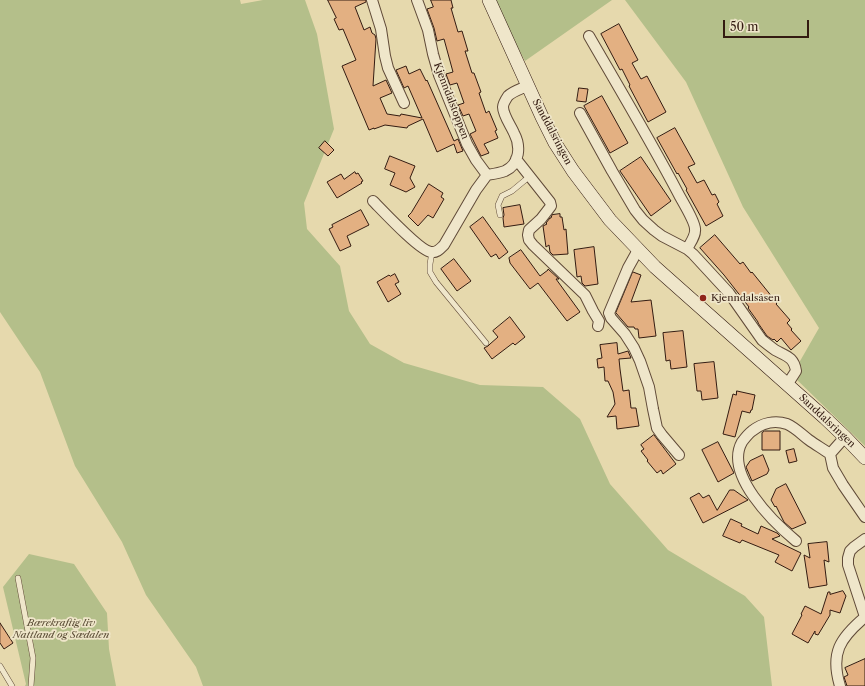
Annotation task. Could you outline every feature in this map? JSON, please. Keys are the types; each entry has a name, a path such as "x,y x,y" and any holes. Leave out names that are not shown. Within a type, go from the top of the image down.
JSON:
{"main road":[{"name":"Sanddalsringen","path":"489,0 527,86 555,143 573,171 610,220 655,267 845,436 865,458"}],"street":[{"path":"372,0 381,29 388,68 404,103"},
{"name":"Kjenndalstoppen","path":"417,0 428,30 439,75 467,144 487,175"},
{"path":"589,36 631,108 693,222 695,229 694,236 687,248"},
{"path":"372,201 416,244 426,251 437,252 444,245 476,190 487,175 505,170 516,162 518,141 503,107 508,95 527,86"},
{"path":"580,113 612,171 635,210 643,220 662,236 687,248 729,293 762,340 792,360 796,371 787,385"},
{"path":"516,159 550,202 551,206 529,230 529,240 586,295 599,321 598,326"},
{"path":"638,250 628,268 609,313 611,318 625,334 640,361 649,386 657,428 679,455"},
{"path":"796,541 776,523 752,494 740,470 738,454 740,446 750,432 758,426 779,422 786,424 794,428 830,454 833,468 865,517"},
{"path":"830,454 845,436"},
{"path":"840,686 836,667 836,656 845,636 865,617 848,565 848,558 854,547 865,539"}],"lane":[{"path":"500,214 498,205 502,196 512,191 530,176"},
{"path":"432,252 430,272 436,282 486,343"},
{"path":"18,578 33,658 31,686"},
{"path":"0,666 12,686"}],"green space":[{"path":"0,0 240,0 241,4 263,0 305,0 317,34 334,129 304,203 307,229 340,266 349,311 370,344 404,363 480,385 543,387 580,419 610,484 668,550 745,596 764,617 772,686 203,686 196,667 146,595 122,542 75,466 40,372 0,312"},
{"path":"492,0 612,0 525,61"},
{"path":"625,0 865,0 865,446 792,375 819,328 743,207 686,82"},
{"name":"Bærekraftig liv Nattland og Sædalen","path":"29,554 74,564 107,613 109,649 116,686 25,686 26,684 3,587"}],"building":[{"path":"328,0 366,0 366,2 355,7 364,30 370,27 372,33 375,35 373,86 386,80 392,93 380,98 387,114 400,116 401,114 422,118 408,86 404,88 396,70 406,66 409,74 420,69 426,81 427,80 454,141 458,139 463,151 457,153 454,144 437,152 423,119 408,126 407,128 385,125 369,130 342,66 356,60 343,29 339,30 334,19 336,18"},
{"path":"431,0 451,0 453,8 451,8 458,32 462,31 468,51 465,51 472,73 474,73 481,92 479,93 486,113 489,111 497,130 495,131 498,138 484,144 489,153 481,156 470,134 476,131 469,114 463,116 458,105 464,103 457,83 450,85 446,74 453,72 444,39 437,41 427,9 433,7"},
{"path":"619,24 638,60 632,63 641,79 647,76 666,112 648,122 629,86 630,85 622,69 620,70 601,34"},
{"path":"579,88 588,89 586,102 577,101"},
{"path":"602,96 628,143 610,153 584,106"},
{"path":"675,128 695,164 688,167 697,183 704,180 712,195 715,194 719,202 717,204 723,216 706,226 686,190 687,189 657,138"},
{"path":"325,141 334,150 328,156 319,148"},
{"path":"390,156 415,166 410,178 415,187 406,192 390,185 395,173 385,169"},
{"path":"641,157 671,201 651,216 620,171"},
{"path":"355,172 356,174 358,173 363,181 361,182 362,183 337,198 327,182 341,174 344,179"},
{"path":"429,184 443,193 441,197 444,199 433,218 428,215 418,226 408,216"},
{"path":"520,205 524,224 504,227 503,208"},
{"path":"361,210 369,225 347,236 351,246 340,251 329,229 333,227 332,225"},
{"path":"560,214 560,217 562,217 564,230 566,229 568,254 553,255 550,252 549,245 546,247 543,226 547,224 546,223 552,215"},
{"path":"483,217 508,252 499,259 496,254 491,257 470,227"},
{"path":"715,235 740,264 743,262 751,273 752,272 790,320 787,323 801,341 791,350 781,338 777,342 767,336 748,308 749,307 724,275 700,248"},
{"path":"594,247 598,284 585,286 582,283 581,276 577,277 574,250"},
{"path":"521,250 540,276 548,269 559,279 556,279 580,312 567,321 538,283 530,289 510,263 509,258"},
{"path":"454,259 471,281 457,291 441,269"},
{"path":"633,272 641,275 631,302 651,300 656,336 639,338 638,329 628,327 616,313"},
{"path":"395,274 399,282 395,284 401,294 388,302 377,282 389,275"},
{"path":"510,317 525,337 515,345 513,343 492,359 484,348 498,337 493,331"},
{"path":"683,331 687,367 671,369 670,360 666,361 663,333"},
{"path":"617,343 618,354 628,351 631,358 619,359 620,369 623,391 629,390 631,408 636,408 639,426 617,429 616,416 607,417 615,404 613,392 608,381 605,381 604,367 598,368 597,359 602,358 600,345"},
{"path":"714,362 718,398 702,400 701,391 697,391 694,364"},
{"path":"737,391 755,395 750,413 742,411 735,437 723,434 733,394 736,395"},
{"path":"765,431 780,431 780,450 762,450 762,433"},
{"path":"654,435 676,464 663,474 661,470 657,473 641,451 644,449 641,445"},
{"path":"718,442 734,473 718,482 702,450"},
{"path":"794,449 797,461 789,463 786,451"},
{"path":"763,455 769,470 767,474 752,481 746,467 750,461"},
{"path":"786,484 806,523 792,529 784,522 776,506 775,507 771,500 776,489"},
{"path":"730,490 734,490 748,500 703,523 690,498 699,493 703,498 709,495 717,510"},
{"path":"731,519 742,524 741,526 758,534 761,526 777,533 780,536 772,539 801,553 792,571 775,562 779,555 742,540 740,543 723,536"},
{"path":"827,542 829,562 824,560 827,585 809,588 804,555 810,558 808,544"},
{"path":"843,591 846,596 840,613 830,610 830,615 818,635 815,634 815,631 808,643 792,634 805,606 821,614 828,592 830,592 830,594"},
{"path":"0,623 13,643 4,649 0,643"},
{"path":"865,659 865,686 847,686 844,677 848,675 845,668"}],"place":[{"name":"Kjenndalsåsen","path":"703,298"}]}
